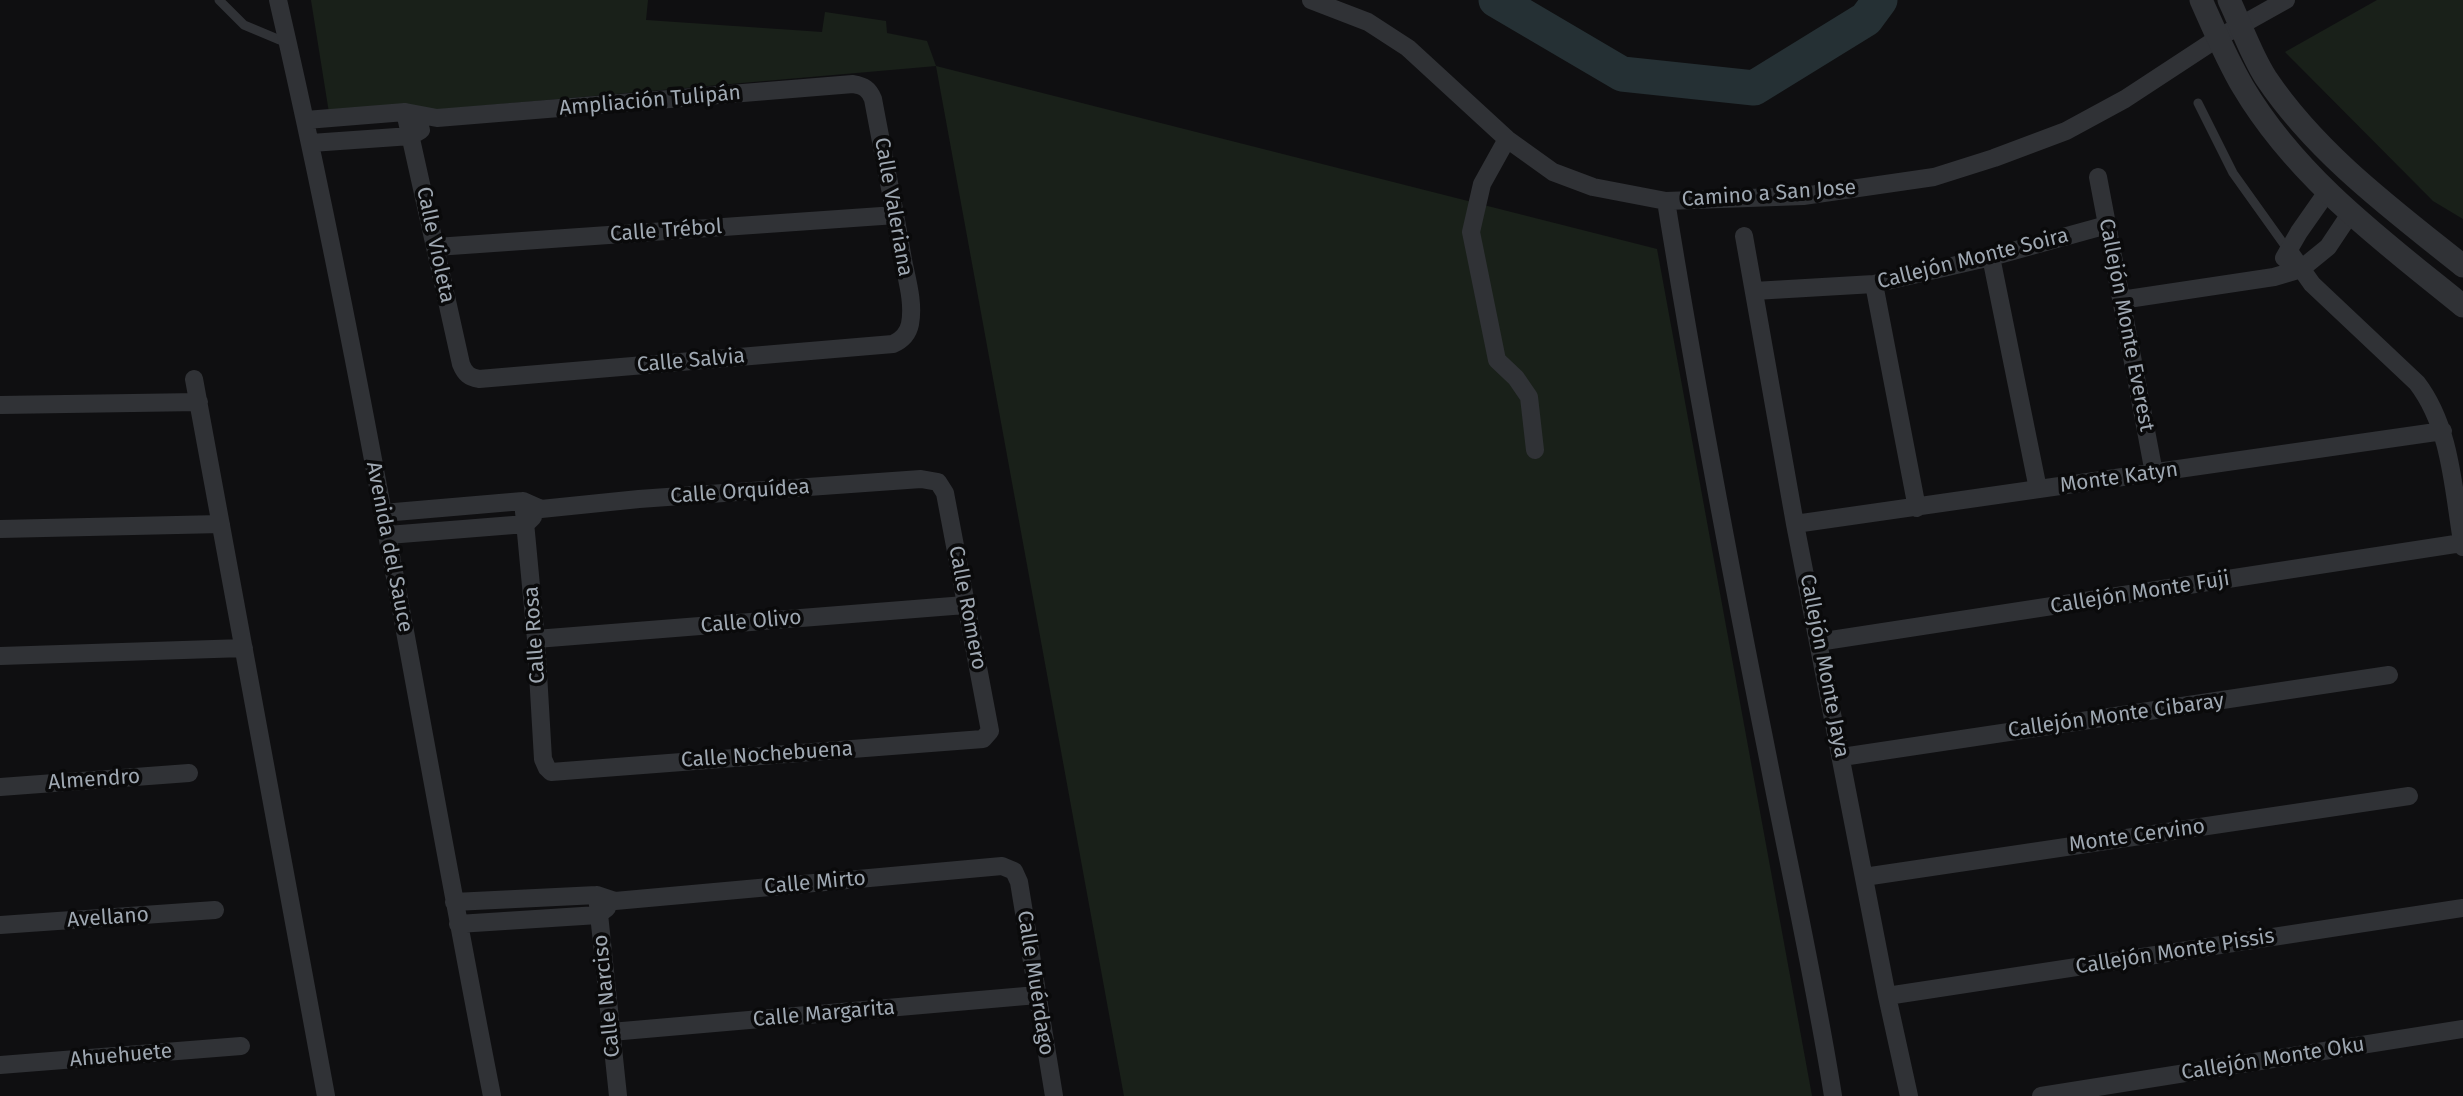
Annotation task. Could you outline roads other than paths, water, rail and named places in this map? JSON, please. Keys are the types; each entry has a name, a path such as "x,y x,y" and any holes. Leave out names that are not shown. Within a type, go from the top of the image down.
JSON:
{"street":[{"name":"Avenida del Sauce","path":"278,0 311,143 388,535 458,925 492,1096"},
{"name":"Camino a San Jose","path":"1311,0 1368,22 1408,48 1507,139 1553,172 1593,187 1666,201 1803,196 1934,177 1994,158 2066,131 2125,99 2218,38 2286,0"},
{"path":"2202,0 2218,38 2251,98 2274,131 2327,192 2350,214 2463,306"},
{"path":"2229,0 2264,76 2297,118 2374,195 2463,266"},
{"name":"Ampliación Tulipán","path":"306,120 405,111 437,118 853,84 863,86"},
{"name":"Calle Valeriana","path":"863,86 870,91 873,99 896,215 911,313 908,332"},
{"name":"Calle Violeta","path":"405,111 461,364 469,376"},
{"path":"311,143 411,136 437,118"},
{"path":"1507,139 1482,184 1471,232 1497,360 1516,378 1529,397 1535,450"},
{"name":"Callejón Monte Everest","path":"2098,177 2154,473"},
{"path":"2274,276 2327,192"},
{"path":"1666,201 1694,374 1804,930 1833,1096"},
{"path":"2121,300 2274,276 2301,269 2328,247 2350,214"},
{"name":"Calle Trébol","path":"436,247 896,215"},
{"name":"Callejón Monte Soira","path":"1754,291 1874,284 1991,257 2107,225"},
{"name":"Callejón Monte Jaya","path":"1744,236 1818,642 1909,1096"},
{"path":"2288,250 2327,299 2417,383 2430,401 2443,431 2463,545"},
{"path":"1991,257 2038,489"},
{"path":"1874,284 1917,508"},
{"name":"Calle Salvia","path":"469,376 479,379 893,344 908,332"},
{"path":"194,379 326,1096"},
{"path":"0,405 199,402"},
{"name":"Monte Katyn","path":"1796,524 2443,431"},
{"name":"Calle Orquídea","path":"541,509 639,499 921,479 938,482"},
{"name":"Calle Romero","path":"938,482 945,493 990,726 988,735"},
{"path":"383,513 523,500 541,509 526,524 388,535"},
{"name":"Calle Rosa","path":"523,500 536,639 543,758 547,768"},
{"path":"0,529 221,523"},
{"name":"Callejón Monte Fuji","path":"1818,642 2463,545"},
{"name":"Calle Olivo","path":"536,639 965,605"},
{"path":"0,656 244,648"},
{"name":"Callejón Monte Cibaray","path":"1842,757 2389,675"},
{"name":"Calle Nochebuena","path":"547,768 551,772 557,772 977,739 988,735"},
{"name":"Almendro","path":"0,788 189,773"},
{"name":"Monte Cervino","path":"1864,877 2409,796"},
{"name":"Calle Mirto","path":"454,902 597,895 615,901 1002,866 1014,871"},
{"name":"Calle Muérdago","path":"1014,871 1019,883 1054,1096"},
{"name":"Calle Narciso","path":"597,895 618,1096"},
{"path":"458,925 598,915 615,901"},
{"name":"Callejón Monte Pissis","path":"1887,996 2463,908"},
{"name":"Avellano","path":"0,925 215,910"},
{"name":"Calle Margarita","path":"611,1032 1037,995"},
{"name":"Callejón Monte Oku","path":"2040,1096 2463,1029"},
{"name":"Ahuehuete","path":"0,1065 242,1046"}],"lane":[{"path":"219,0 244,25 288,43"},
{"path":"2198,103 2233,173 2288,250"}],"waterway":[{"path":"1496,0 1622,74 1754,88 1866,19 1880,0"}]}
